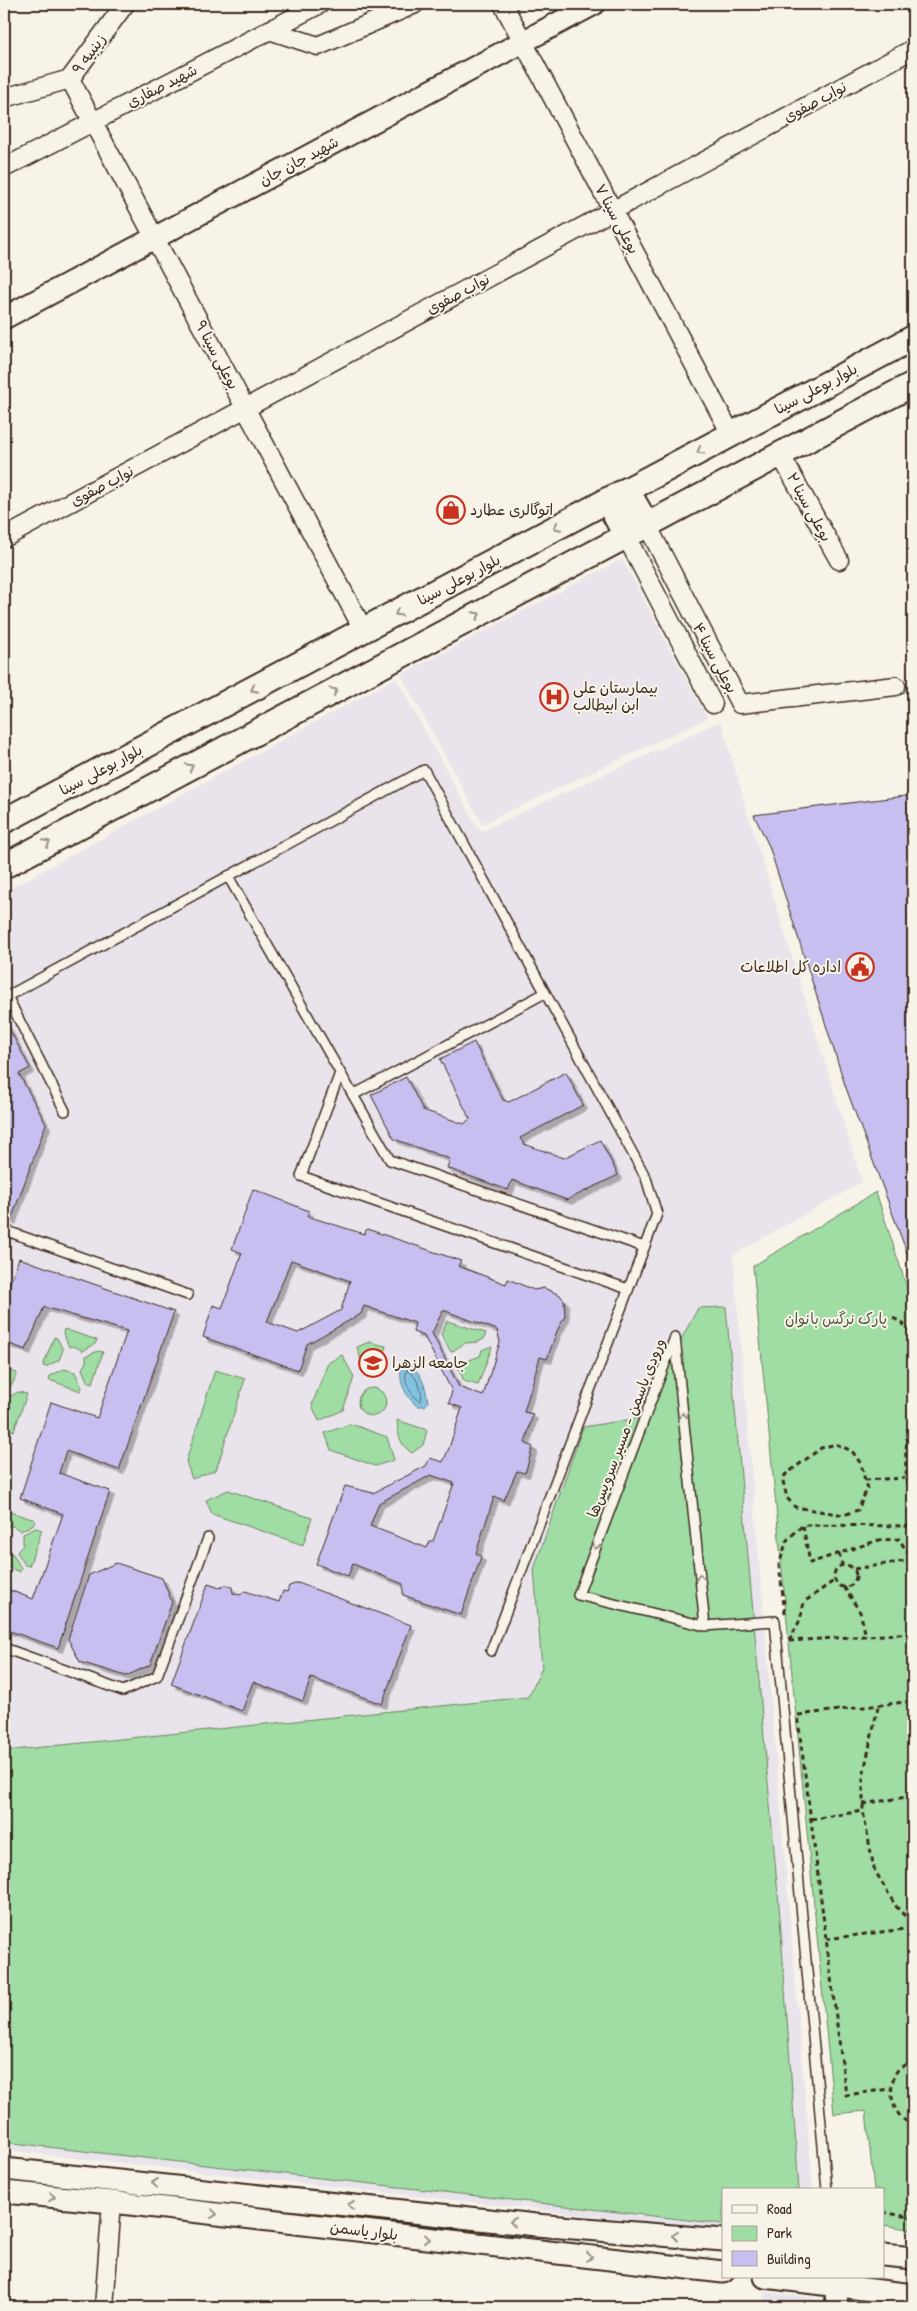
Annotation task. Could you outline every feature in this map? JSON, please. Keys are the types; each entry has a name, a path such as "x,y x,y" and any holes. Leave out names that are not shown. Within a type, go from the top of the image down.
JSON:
{"main road":[{"name":"بلوار بوعلی سینا","path":"4,821 913,338"},
{"path":"4,866 639,536 780,454 913,384"},
{"path":"617,495 639,536"}],"street":[{"name":"زینبیه ۹","path":"70,79 125,4"},
{"name":"شهید صفاری","path":"4,168 320,4"},
{"path":"268,30 318,46 415,4"},
{"name":"بوعلی سینا ۷","path":"503,4 731,434"},
{"name":"شهید جان جان","path":"4,318 594,4"},
{"name":"نواب صفوی","path":"4,538 913,49"},
{"path":"4,98 70,79"},
{"name":"بوعلی سینا ۹","path":"70,79 364,631"},
{"name":"بوعلی سینا ۲","path":"780,454 839,560"},
{"name":"بوعلی سینا ۴","path":"639,536 695,619 740,704 896,686"},
{"name":"بوعلی سینا ۴","path":"639,536 674,629 713,704"},
{"path":"674,629 695,619"},
{"name":"بلوار یاسمن","path":"4,2168 536,2225 722,2240"},
{"name":"بلوار یاسمن","path":"4,2192 112,2202 722,2272"},
{"path":"104,2307 112,2202"},
{"path":"884,2255 913,2258"},
{"path":"782,2278 835,2281 913,2295"},
{"path":"835,2281 836,2307"}],"lane":[{"path":"65,1110 5,997 424,770 646,1178 657,1214 490,1651"},
{"path":"228,876 390,1160 644,1247"},
{"path":"353,1094 545,993"},
{"path":"340,1073 301,1176 628,1289"},
{"path":"4,1230 188,1295"},
{"name":"ورودی یاسمن - مسیر سرویس‌ها","path":"675,1337 685,1433 705,1626 578,1595 675,1337"},
{"path":"4,1648 123,1691 158,1676 208,1538"},
{"path":"705,1626 775,1622 827,2188"}],"path":[{"path":"893,1318 903,1322 912,1332 913,1338"},
{"path":"913,1408 906,1478 913,1499"},
{"path":"836,1444 852,1451 861,1464 868,1489 858,1510 844,1515 795,1507 787,1498 783,1481 785,1475 821,1448 836,1444"},
{"path":"865,1480 906,1478"},
{"path":"844,1515 844,1524"},
{"path":"786,1622 779,1564 787,1540 803,1525 912,1526 913,1521"},
{"path":"803,1525 810,1563 879,1540 898,1539 913,1560 854,1569 842,1566 837,1568 834,1574 838,1585 844,1587 855,1581 854,1569"},
{"path":"839,1554 842,1566"},
{"path":"789,1642 800,1620 804,1602 835,1580"},
{"path":"844,1587 860,1612 866,1636"},
{"path":"788,1632 790,1651"},
{"path":"789,1642 913,1633"},
{"path":"798,1716 913,1701"},
{"path":"797,1706 846,2095 890,2089"},
{"path":"878,1707 863,1776 863,1811 874,1869 895,1905 913,1926"},
{"path":"863,1804 913,1796"},
{"path":"811,1819 863,1811"},
{"path":"826,1939 913,1926"},
{"path":"913,2059 898,2071 890,2089 895,2109 908,2123 913,2124"},
{"path":"884,2212 913,2218"}],"shaded area":[{"name":"بیمارستان علی ابن ابیطالب","path":"622,559 707,718 482,824 401,675"},
{"name":"جامعه الزهرا","path":"396,678 480,832 721,721 748,815 862,1182 733,1255 813,2188 722,2188 722,2230 4,2150 4,892"},
{"path":"765,2292 814,2298 820,2307 763,2307"}],"green space":[{"name":"پارک نرگس بانوان","path":"876,1192 913,1306 913,2230 884,2225 884,2188 874,2188 866,2111 834,2114 753,1266"},
{"path":"726,1307 780,1918 799,2188 722,2188 722,2224 4,2142 4,1751 528,1697 542,1668 534,1569 583,1427 639,1418 698,1308"},
{"path":"447,1321 486,1333 484,1339 478,1342 465,1343 451,1352 441,1334"},
{"path":"64,1329 97,1340 95,1344 83,1351 74,1346 69,1347 63,1333"},
{"path":"54,1337 57,1338 63,1350 59,1360 46,1367 43,1366"},
{"path":"369,1342 386,1346 377,1375 369,1371 361,1361 357,1347"},
{"path":"492,1347 478,1385 464,1381 457,1365 480,1356 482,1350"},
{"path":"98,1351 103,1352 93,1383 87,1381 82,1369 86,1362 86,1356"},
{"path":"342,1355 354,1377 343,1410 319,1421 312,1405 328,1363"},
{"path":"4,1369 17,1373 12,1385 4,1389"},
{"path":"64,1369 75,1372 82,1388 81,1391 49,1380 50,1376"},
{"path":"215,1370 245,1379 216,1470 192,1479 186,1461"},
{"path":"372,1388 382,1392 386,1402 382,1412 372,1416 362,1412 358,1402 362,1392"},
{"path":"18,1392 27,1394 14,1431 4,1428 4,1400"},
{"path":"397,1420 427,1430 423,1445 412,1453 404,1446 400,1438"},
{"path":"351,1424 387,1437 394,1460 375,1466 331,1450 325,1433"},
{"path":"228,1490 312,1518 303,1545 212,1514 206,1500"},
{"path":"4,1510 35,1520 34,1524 21,1531 13,1526 4,1526"},
{"path":"36,1528 42,1530 29,1566 25,1565 17,1552 23,1545 23,1534"},
{"path":"4,1553 13,1554 21,1568 20,1572 4,1566"}],"water":[{"path":"402,1365 411,1366 422,1379 428,1402 425,1406 417,1406 409,1398 404,1388 401,1371"}],"building":[{"name":"اداره کل اطلاعات","path":"913,795 913,1269 846,1088 769,846 754,815"},
{"path":"4,1019 30,1068 19,1074 46,1124 11,1220 4,1217"},
{"path":"474,1042 503,1100 509,1102 566,1072 583,1105 520,1138 524,1144 564,1158 600,1140 618,1175 567,1200 512,1180 508,1190 447,1168 450,1159 394,1139 371,1095 406,1077 423,1110 464,1124 470,1119 440,1059"},
{"path":"253,1189 309,1211 307,1216 364,1234 367,1229 461,1261 458,1266 506,1284 508,1279 534,1290 544,1288 560,1295 564,1300 565,1316 557,1331 547,1359 540,1357 524,1412 533,1414 525,1443 533,1447 525,1473 517,1471 504,1500 494,1497 476,1553 481,1557 461,1615 403,1595 403,1584 353,1564 348,1576 316,1564 345,1486 373,1493 426,1466 430,1458 443,1462 462,1408 449,1403 452,1391 424,1336 413,1332 415,1323 364,1306 361,1314 307,1344 298,1370 203,1337 213,1305 222,1308 242,1253 232,1249","holes":["291,1260 350,1281 341,1310 298,1333 267,1322","443,1310 497,1330 500,1342 483,1396 459,1387 432,1333","431,1475 454,1483 433,1541 430,1541 427,1548 370,1526 379,1503"]},
{"path":"19,1258 174,1312 119,1470 66,1451 59,1473 110,1491 58,1648 4,1629 4,1588 33,1599 63,1514 20,1498 51,1402 97,1418 127,1331 44,1307 26,1350 4,1342 4,1300"},
{"path":"116,1563 162,1578 172,1602 150,1665 126,1676 80,1662 68,1639 89,1575"},
{"path":"298,1583 411,1625 382,1704 311,1678 303,1701 253,1682 242,1711 171,1684 208,1584 220,1588 225,1585 232,1587 233,1593 240,1595 245,1591 279,1602 283,1591 287,1592 289,1586"}],"place":[{"name":"اتوگالری عطارد","path":"451,510"},
{"name":"بیمارستان علی ابن ابیطالب","path":"554,697"},
{"name":"اداره کل اطلاعات","path":"860,967"},
{"name":"جامعه الزهرا","path":"373,1363"}]}
